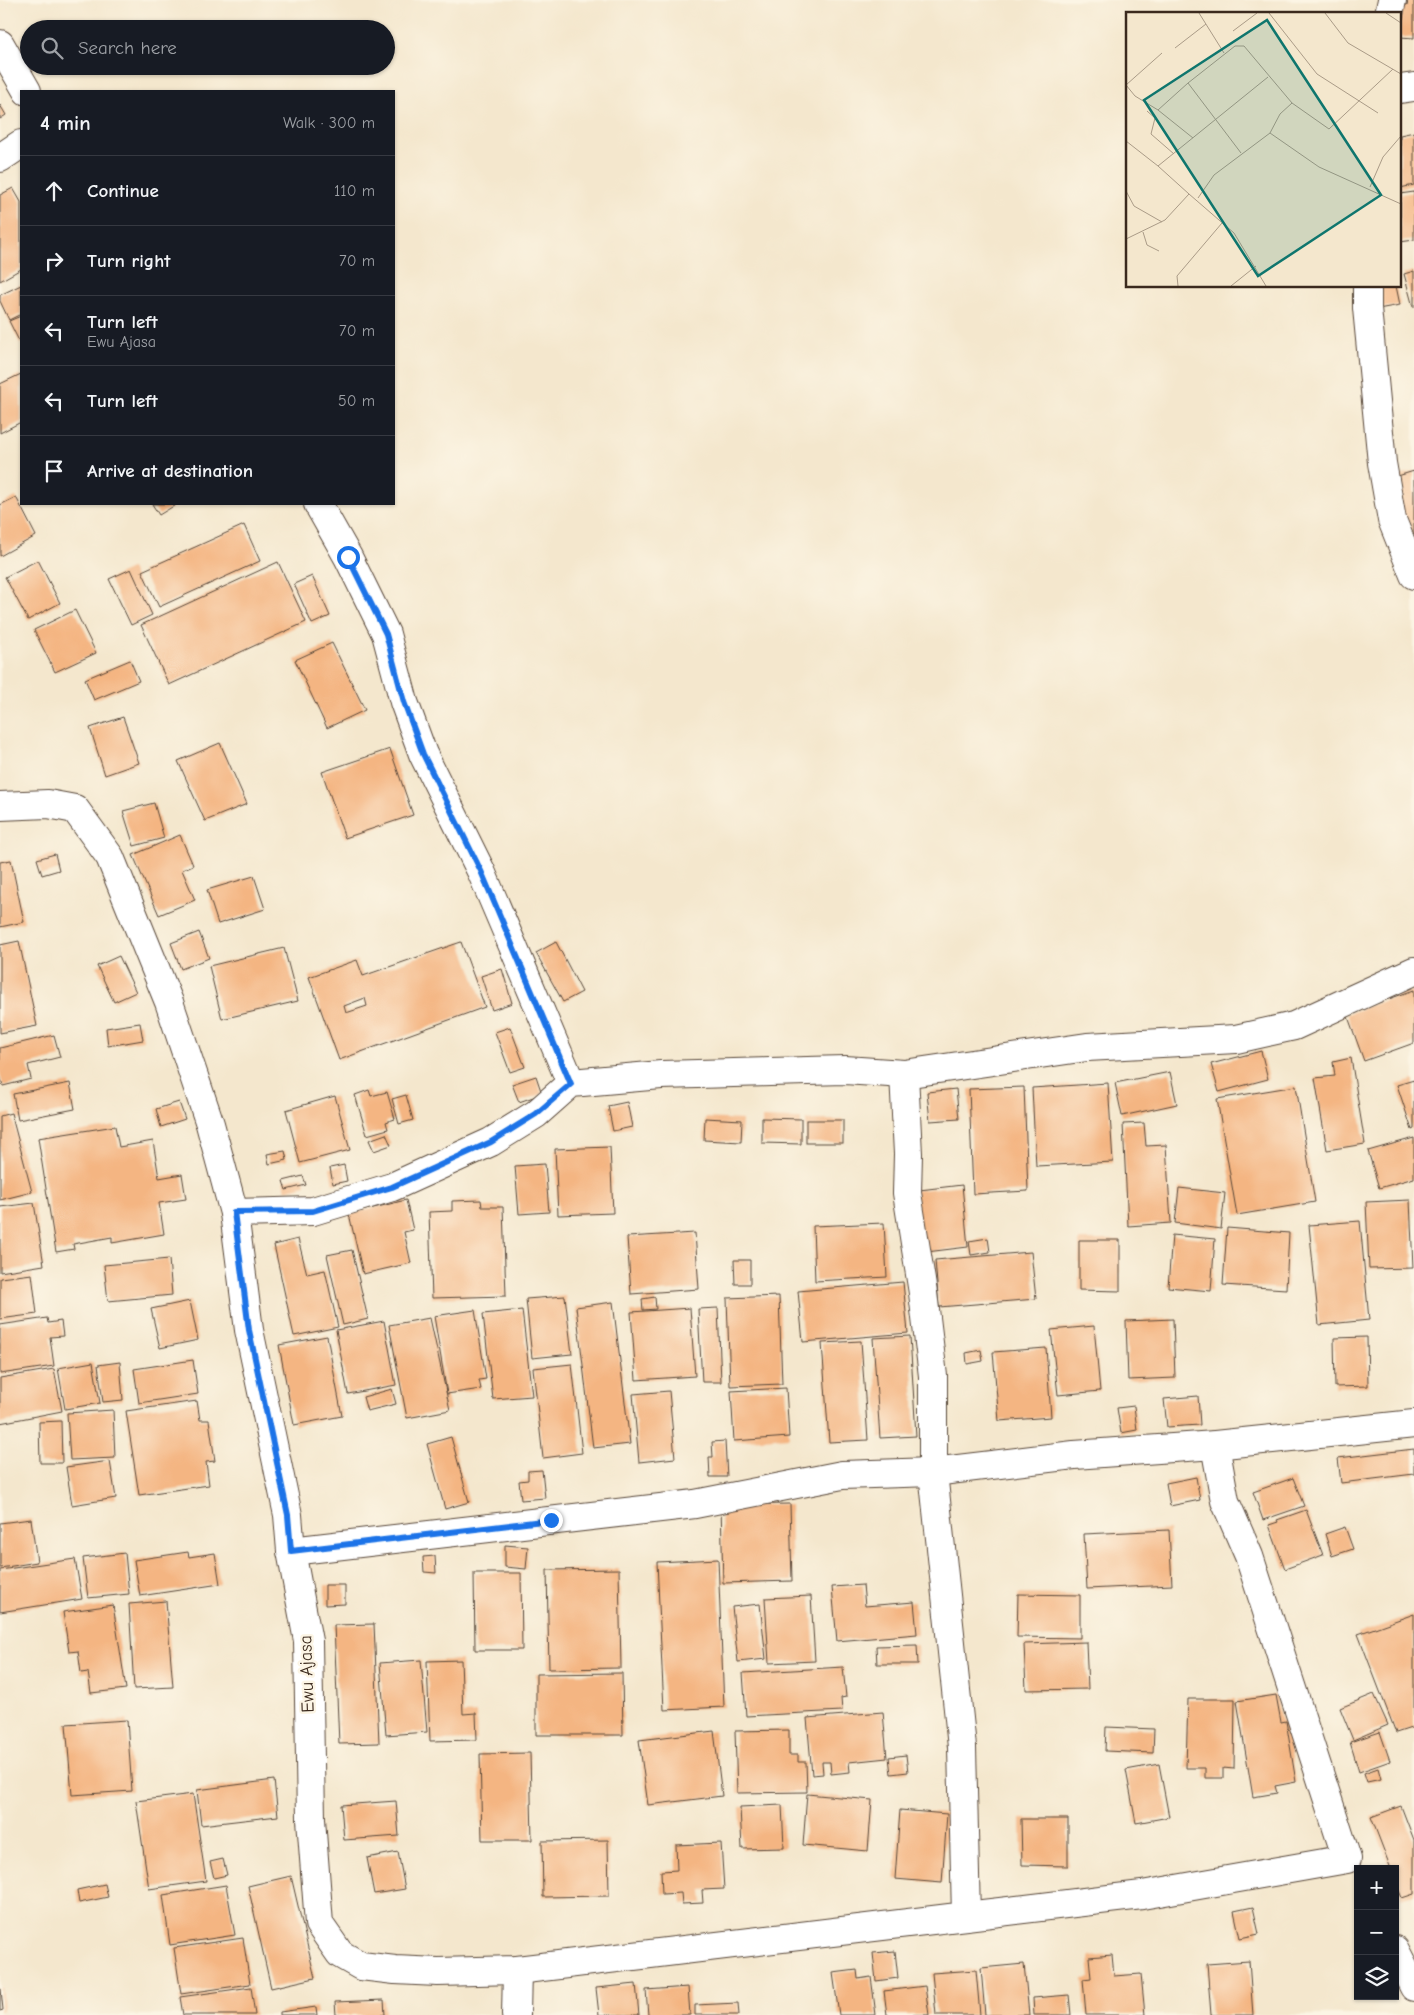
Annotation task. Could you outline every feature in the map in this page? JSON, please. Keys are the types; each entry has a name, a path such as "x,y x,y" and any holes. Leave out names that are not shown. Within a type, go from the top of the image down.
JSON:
{"street":[{"path":"0,44 26,90"},
{"path":"0,158 20,145"},
{"path":"1368,288 1367,308 1382,463 1392,520 1414,575"},
{"path":"319,505 348,557 386,634 404,702 423,754 481,871 571,1084"},
{"name":"Ewu Ajasa","path":"0,806 48,804 75,809 110,856 169,1002 210,1124 234,1212 249,1330 288,1515 291,1551 308,1642 311,1819 319,1924 340,1954 360,1966 438,1972 517,1970 1353,1869"},
{"path":"234,1212 313,1211 392,1187 491,1142 536,1114 571,1084 661,1075 845,1070 904,1074 1087,1047 1236,1039 1294,1026 1414,971"},
{"path":"904,1074 908,1154 907,1193 923,1293 933,1376 933,1472 962,1746 966,1916"},
{"path":"291,1551 696,1504 842,1475 933,1472 1074,1455 1216,1446 1414,1424"},
{"path":"1216,1446 1225,1500 1249,1556 1353,1869"},
{"path":"1398,1955 1414,1987"},
{"path":"516,2015 517,1970"}],"building":[{"path":"1408,0 1414,0 1414,38 1402,37 1402,12 1399,12 1394,4 1407,5"},
{"path":"0,105 6,115 0,119"},
{"path":"1414,132 1414,185 1402,188 1402,135"},
{"path":"13,188 20,200 20,270 0,281 0,195"},
{"path":"1414,192 1414,240 1402,242 1402,194"},
{"path":"1414,271 1414,307 1413,307 1404,274"},
{"path":"20,285 20,314 9,320 0,301 0,295"},
{"path":"1396,288 1400,305 1378,309 1373,289"},
{"path":"20,316 20,343 9,321"},
{"path":"20,374 20,423 0,433 0,384"},
{"path":"1414,471 1414,560 1388,479"},
{"path":"16,497 36,536 0,556 0,505"},
{"path":"153,505 175,505 159,515"},
{"path":"244,525 260,561 159,607 142,571"},
{"path":"38,560 60,603 28,620 5,577"},
{"path":"278,562 306,622 169,685 141,625"},
{"path":"131,569 152,615 131,625 109,579"},
{"path":"312,576 330,616 312,624 294,584"},
{"path":"75,610 96,653 55,672 34,630"},
{"path":"332,643 365,710 327,728 295,660"},
{"path":"130,660 139,681 94,700 85,679"},
{"path":"123,717 139,763 105,775 90,728"},
{"path":"220,743 247,804 205,821 178,761"},
{"path":"390,749 413,815 345,838 322,772"},
{"path":"154,803 164,838 134,846 123,811"},
{"path":"180,835 193,865 182,870 195,900 159,915 133,855"},
{"path":"55,854 59,870 42,875 37,859"},
{"path":"11,860 24,922 0,927 0,862"},
{"path":"254,876 265,909 218,924 207,890"},
{"path":"199,932 209,958 181,969 171,943"},
{"path":"19,941 37,1026 0,1033 0,945"},
{"path":"461,942 485,1007 339,1060 309,977 357,960 363,976","holes":["365,998 367,1006 346,1013 344,1006"]},
{"path":"556,942 582,992 563,1002 536,953"},
{"path":"284,948 298,1001 222,1019 209,966"},
{"path":"119,956 136,992 114,1002 97,966"},
{"path":"502,969 512,1003 492,1010 481,976"},
{"path":"1414,990 1414,1043 1364,1061 1347,1014"},
{"path":"140,1023 143,1040 108,1046 106,1028"},
{"path":"510,1027 525,1067 510,1072 495,1032"},
{"path":"54,1035 60,1057 28,1065 31,1079 3,1086 0,1075 0,1048"},
{"path":"1261,1051 1268,1079 1219,1092 1211,1064"},
{"path":"1351,1058 1365,1144 1327,1150 1315,1078 1335,1076 1333,1062"},
{"path":"1170,1072 1177,1104 1122,1116 1115,1083"},
{"path":"536,1076 542,1094 519,1102 512,1084"},
{"path":"1414,1080 1414,1129 1412,1130 1397,1085"},
{"path":"70,1083 75,1109 18,1120 13,1094"},
{"path":"1108,1083 1113,1162 1036,1166 1032,1088"},
{"path":"1296,1086 1315,1202 1237,1215 1217,1099"},
{"path":"1024,1087 1028,1191 973,1194 969,1089"},
{"path":"956,1089 959,1119 930,1121 927,1092"},
{"path":"369,1090 371,1096 387,1092 395,1119 386,1122 388,1129 367,1135 355,1095"},
{"path":"406,1095 413,1120 399,1124 392,1099"},
{"path":"335,1096 350,1150 300,1163 286,1110"},
{"path":"179,1102 185,1119 161,1127 156,1109"},
{"path":"627,1102 632,1127 613,1131 608,1106"},
{"path":"11,1113 32,1192 0,1200 0,1116"},
{"path":"705,1118 742,1120 741,1142 704,1140"},
{"path":"762,1118 801,1119 801,1144 762,1143"},
{"path":"806,1120 843,1120 843,1143 806,1143"},
{"path":"1144,1123 1146,1146 1166,1145 1171,1223 1128,1226 1123,1124"},
{"path":"115,1126 119,1147 153,1141 159,1178 182,1174 186,1199 159,1203 164,1234 112,1243 112,1237 73,1244 74,1249 56,1252 38,1138"},
{"path":"386,1134 391,1145 374,1151 369,1140"},
{"path":"1414,1138 1414,1178 1379,1188 1368,1151"},
{"path":"610,1147 613,1213 558,1215 555,1149"},
{"path":"285,1151 287,1160 269,1164 267,1154"},
{"path":"545,1164 549,1212 519,1214 515,1166"},
{"path":"344,1165 347,1181 333,1184 330,1168"},
{"path":"303,1176 306,1185 286,1190 283,1181"},
{"path":"962,1185 968,1247 918,1253 911,1191"},
{"path":"1179,1188 1225,1193 1221,1229 1175,1223"},
{"path":"406,1200 413,1230 404,1232 411,1263 363,1274 349,1214"},
{"path":"481,1200 482,1207 503,1207 506,1296 432,1298 429,1212 452,1211 452,1201"},
{"path":"1410,1200 1413,1268 1369,1269 1366,1202"},
{"path":"34,1203 44,1265 0,1272 0,1207"},
{"path":"1360,1221 1369,1320 1319,1325 1309,1225"},
{"path":"884,1223 887,1277 815,1281 813,1226"},
{"path":"1227,1228 1289,1233 1286,1289 1223,1285"},
{"path":"695,1233 699,1289 631,1294 627,1237"},
{"path":"1172,1235 1215,1239 1211,1291 1168,1287"},
{"path":"988,1238 990,1252 971,1255 969,1241"},
{"path":"298,1239 307,1274 325,1270 338,1327 294,1336 274,1245"},
{"path":"1079,1240 1120,1240 1120,1291 1079,1290"},
{"path":"352,1250 368,1319 343,1325 327,1255"},
{"path":"1031,1252 1036,1299 939,1307 935,1260"},
{"path":"169,1259 172,1295 108,1301 104,1265"},
{"path":"734,1260 750,1260 750,1284 735,1284"},
{"path":"32,1274 37,1314 0,1319 0,1278"},
{"path":"903,1282 908,1333 803,1342 798,1291"},
{"path":"565,1296 572,1354 532,1358 526,1299"},
{"path":"779,1296 782,1384 730,1386 727,1298"},
{"path":"655,1297 656,1309 643,1310 642,1299"},
{"path":"190,1301 198,1340 160,1348 151,1309"},
{"path":"613,1302 630,1444 593,1448 576,1307"},
{"path":"690,1308 695,1376 636,1380 631,1312"},
{"path":"718,1308 721,1382 702,1382 698,1309"},
{"path":"475,1310 486,1379 479,1380 481,1389 447,1394 434,1316"},
{"path":"522,1310 532,1396 493,1399 483,1314"},
{"path":"47,1318 48,1323 61,1321 63,1336 50,1337 54,1366 0,1374 0,1325"},
{"path":"430,1318 450,1410 407,1418 389,1325"},
{"path":"1173,1319 1175,1378 1128,1380 1126,1321"},
{"path":"384,1321 396,1385 348,1394 336,1330"},
{"path":"1094,1326 1100,1391 1058,1395 1051,1330"},
{"path":"327,1336 342,1416 294,1425 279,1345"},
{"path":"910,1336 916,1436 880,1438 873,1338"},
{"path":"1367,1337 1368,1386 1335,1387 1334,1338"},
{"path":"861,1341 868,1440 829,1442 822,1343"},
{"path":"1046,1348 1051,1417 999,1421 993,1352"},
{"path":"981,1350 983,1361 967,1364 966,1353"},
{"path":"193,1360 198,1394 139,1403 134,1369"},
{"path":"93,1362 100,1403 65,1409 58,1368"},
{"path":"120,1362 123,1400 103,1402 98,1365"},
{"path":"572,1364 582,1453 543,1458 533,1368"},
{"path":"54,1369 62,1411 0,1423 0,1378"},
{"path":"786,1388 789,1437 734,1441 731,1391"},
{"path":"392,1389 396,1404 367,1411 363,1397"},
{"path":"669,1391 675,1458 639,1462 633,1394"},
{"path":"1198,1396 1200,1425 1167,1427 1164,1399"},
{"path":"197,1401 200,1420 209,1420 215,1461 206,1462 209,1485 139,1495 126,1411"},
{"path":"1134,1406 1137,1430 1121,1433 1117,1408"},
{"path":"113,1410 115,1458 70,1460 67,1413"},
{"path":"61,1421 62,1463 40,1463 39,1422"},
{"path":"451,1437 469,1502 445,1509 427,1444"},
{"path":"725,1441 727,1477 710,1477 709,1457 713,1457 712,1442"},
{"path":"1414,1449 1414,1474 1341,1483 1338,1458"},
{"path":"110,1461 116,1498 72,1505 66,1467"},
{"path":"542,1470 545,1498 521,1500 519,1481 528,1480 528,1471"},
{"path":"1196,1477 1200,1500 1170,1506 1166,1483"},
{"path":"1293,1478 1304,1506 1263,1520 1253,1492"},
{"path":"790,1504 792,1581 723,1583 721,1505"},
{"path":"1306,1510 1323,1555 1285,1569 1269,1525 1278,1522 1277,1520"},
{"path":"31,1519 37,1562 0,1568 0,1523"},
{"path":"1345,1527 1353,1549 1332,1556 1325,1534"},
{"path":"1169,1530 1172,1585 1087,1589 1084,1534"},
{"path":"505,1545 528,1547 526,1569 505,1567"},
{"path":"188,1552 189,1557 215,1553 220,1584 140,1596 134,1560"},
{"path":"125,1553 129,1594 88,1598 83,1558"},
{"path":"435,1556 436,1573 424,1572 423,1557"},
{"path":"75,1559 82,1599 0,1612 0,1570"},
{"path":"718,1559 724,1707 664,1710 657,1562"},
{"path":"619,1569 621,1668 549,1669 547,1570"},
{"path":"474,1573 521,1573 522,1650 475,1650"},
{"path":"325,1585 345,1585 345,1604 325,1605"},
{"path":"863,1585 865,1606 914,1602 917,1634 837,1641 832,1587"},
{"path":"1018,1594 1080,1595 1080,1638 1017,1637"},
{"path":"811,1596 815,1661 769,1663 765,1598"},
{"path":"166,1601 173,1687 134,1689 129,1604"},
{"path":"760,1604 766,1659 738,1662 732,1607"},
{"path":"113,1605 126,1689 91,1693 88,1672 81,1673 78,1651 69,1652 63,1612"},
{"path":"1414,1614 1414,1727 1396,1733 1358,1634"},
{"path":"374,1624 379,1743 339,1744 334,1625"},
{"path":"1086,1642 1088,1689 1026,1690 1024,1644"},
{"path":"917,1645 918,1664 877,1664 876,1646"},
{"path":"421,1660 427,1732 386,1735 380,1663"},
{"path":"461,1660 463,1714 476,1713 477,1740 430,1741 427,1661"},
{"path":"843,1667 846,1697 841,1698 842,1711 746,1716 743,1673"},
{"path":"622,1673 623,1735 536,1735 536,1674"},
{"path":"1374,1694 1388,1725 1353,1740 1340,1708"},
{"path":"1276,1695 1281,1722 1286,1721 1296,1782 1275,1786 1277,1793 1253,1797 1237,1701"},
{"path":"1188,1699 1235,1699 1234,1769 1223,1768 1223,1778 1205,1778 1205,1768 1186,1768"},
{"path":"883,1712 887,1758 849,1762 850,1772 831,1774 830,1762 822,1762 823,1774 812,1775 807,1718"},
{"path":"127,1720 132,1791 72,1795 66,1724"},
{"path":"1106,1727 1154,1729 1153,1753 1105,1751"},
{"path":"789,1730 789,1755 798,1755 798,1762 806,1762 807,1792 737,1793 735,1731"},
{"path":"714,1731 722,1796 648,1805 639,1740"},
{"path":"1380,1732 1390,1761 1359,1772 1350,1742"},
{"path":"530,1753 532,1840 482,1840 480,1754"},
{"path":"906,1755 908,1772 891,1774 889,1757"},
{"path":"1159,1764 1169,1817 1136,1823 1126,1770"},
{"path":"1378,1768 1381,1779 1367,1782 1364,1773"},
{"path":"274,1780 278,1816 201,1825 197,1790"},
{"path":"193,1794 206,1881 149,1889 136,1801"},
{"path":"807,1794 872,1800 868,1851 803,1845"},
{"path":"396,1801 399,1836 344,1840 341,1805"},
{"path":"782,1805 784,1848 742,1849 740,1807"},
{"path":"1401,1806 1414,1840 1414,1894 1402,1898 1399,1891 1399,1865 1389,1865 1371,1817"},
{"path":"900,1810 947,1814 942,1883 895,1879"},
{"path":"1021,1819 1068,1819 1068,1866 1022,1865"},
{"path":"608,1840 609,1896 543,1897 542,1841"},
{"path":"721,1843 724,1889 702,1890 703,1903 682,1904 681,1893 662,1894 661,1871 677,1870 676,1845"},
{"path":"398,1852 405,1889 374,1894 367,1858"},
{"path":"223,1859 227,1875 214,1878 210,1862"},
{"path":"291,1876 315,1978 271,1988 248,1886"},
{"path":"105,1884 108,1897 79,1903 77,1890"},
{"path":"226,1885 235,1935 170,1945 163,1895"},
{"path":"1253,1907 1259,1934 1240,1938 1234,1911"},
{"path":"243,1938 250,1984 181,1994 174,1948"},
{"path":"895,1951 898,1978 876,1981 873,1953"},
{"path":"1112,1955 1114,1976 1141,1974 1145,2015 1086,2015 1083,1979 1091,1978 1089,1957"},
{"path":"1249,1961 1253,2015 1211,2015 1207,1964"},
{"path":"1024,1964 1029,2015 985,2015 981,1968"},
{"path":"857,1970 858,1979 871,1977 876,2015 839,2015 833,1973"},
{"path":"976,1970 980,2015 936,2015 932,1973"},
{"path":"636,1984 639,2015 599,2015 596,1988"},
{"path":"925,1986 929,2015 887,2015 884,1991"},
{"path":"251,1987 255,2015 183,2015 180,1997"},
{"path":"688,1987 690,2015 648,2015 646,1990"},
{"path":"0,1989 3,2010 0,2011"},
{"path":"1069,1995 1071,2015 1034,2015 1033,1998"},
{"path":"384,2000 385,2015 336,2015 335,2002"},
{"path":"738,2003 739,2015 695,2015 695,2005"},
{"path":"316,2007 317,2015 280,2015 280,2012"}],"route":[{"path":"348,557 386,634 404,702 423,754 481,871 571,1084 536,1114 491,1142 392,1187 343,1204 313,1211 234,1212 249,1330 288,1515 291,1551 551,1520"}]}
